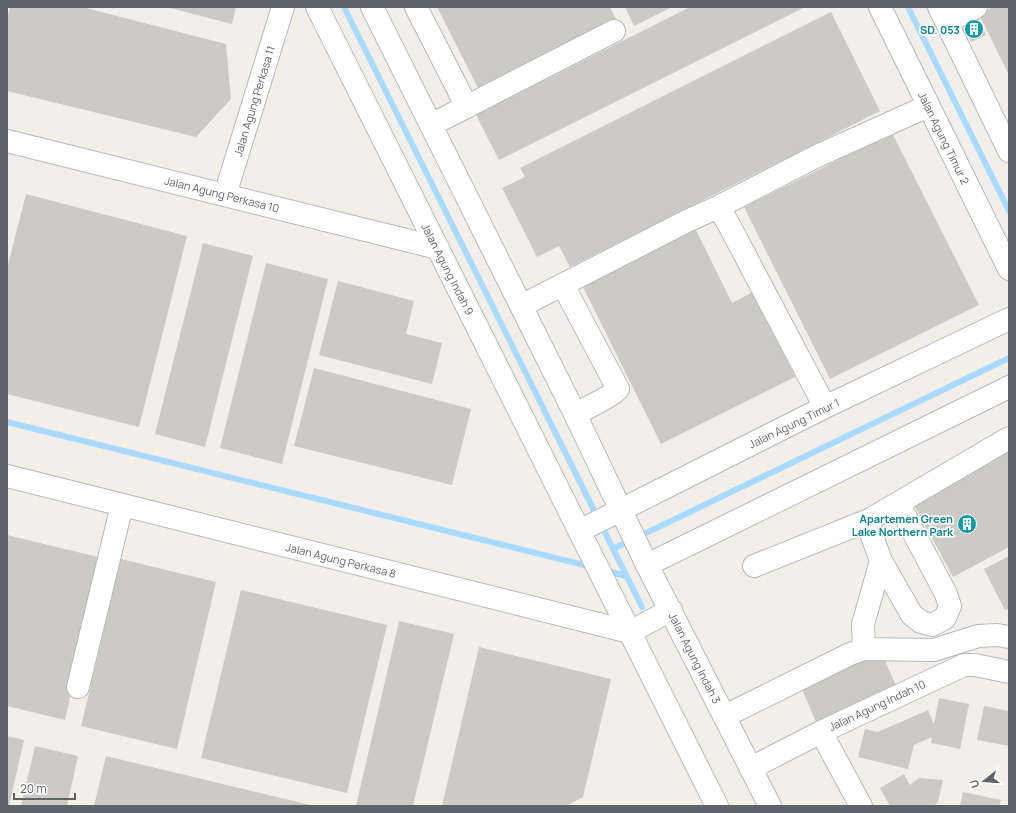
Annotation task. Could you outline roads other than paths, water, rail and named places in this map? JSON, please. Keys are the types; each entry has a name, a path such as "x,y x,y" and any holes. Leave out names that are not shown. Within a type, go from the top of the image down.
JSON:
{"street":[{"name":"Jalan Agung Perkasa 11","path":"225,195 283,7"},
{"name":"Jalan Agung Indah 9","path":"317,7 438,248 586,527"},
{"path":"372,7 575,414 620,514"},
{"path":"416,7 467,107"},
{"name":"Jalan Agung Timur 2","path":"880,7 1009,269"},
{"path":"976,7 943,15 1009,152"},
{"path":"431,125 614,31"},
{"path":"521,306 817,156 928,106"},
{"name":"Jalan Agung Perkasa 10","path":"7,141 438,248"},
{"path":"718,207 728,223 825,407"},
{"path":"563,284 618,389 575,414"},
{"name":"Jalan Agung Timur 1","path":"586,527 620,514 825,407 1009,319"},
{"path":"645,560 1009,388"},
{"path":"754,566 868,520 1009,438"},
{"name":"Jalan Agung Perkasa 8","path":"7,476 630,632"},
{"path":"868,520 881,561 912,615 921,622 932,625 944,618 950,606 946,594 898,503"},
{"path":"78,687 122,505"},
{"name":"Jalan Agung Indah 3","path":"620,514 671,610 770,806"},
{"path":"586,527 599,570 717,806"},
{"path":"864,649 863,624 881,561"},
{"path":"630,632 671,610"},
{"path":"725,716 850,654 864,649 934,650 978,636 997,635 1009,637"},
{"name":"Jalan Agung Indah 10","path":"751,768 821,732 964,665 975,665 1009,672"},
{"path":"821,732 861,806"}],"waterway":[{"path":"344,7 642,607"},
{"path":"908,7 1009,211"},
{"path":"613,549 1009,358"},
{"path":"7,422 592,567"},
{"path":"604,570 626,576"}],"place":[{"name":"SD. 053","path":"974,29"},
{"name":"Apartemen Green Lake Northern Park","path":"967,524"}]}
